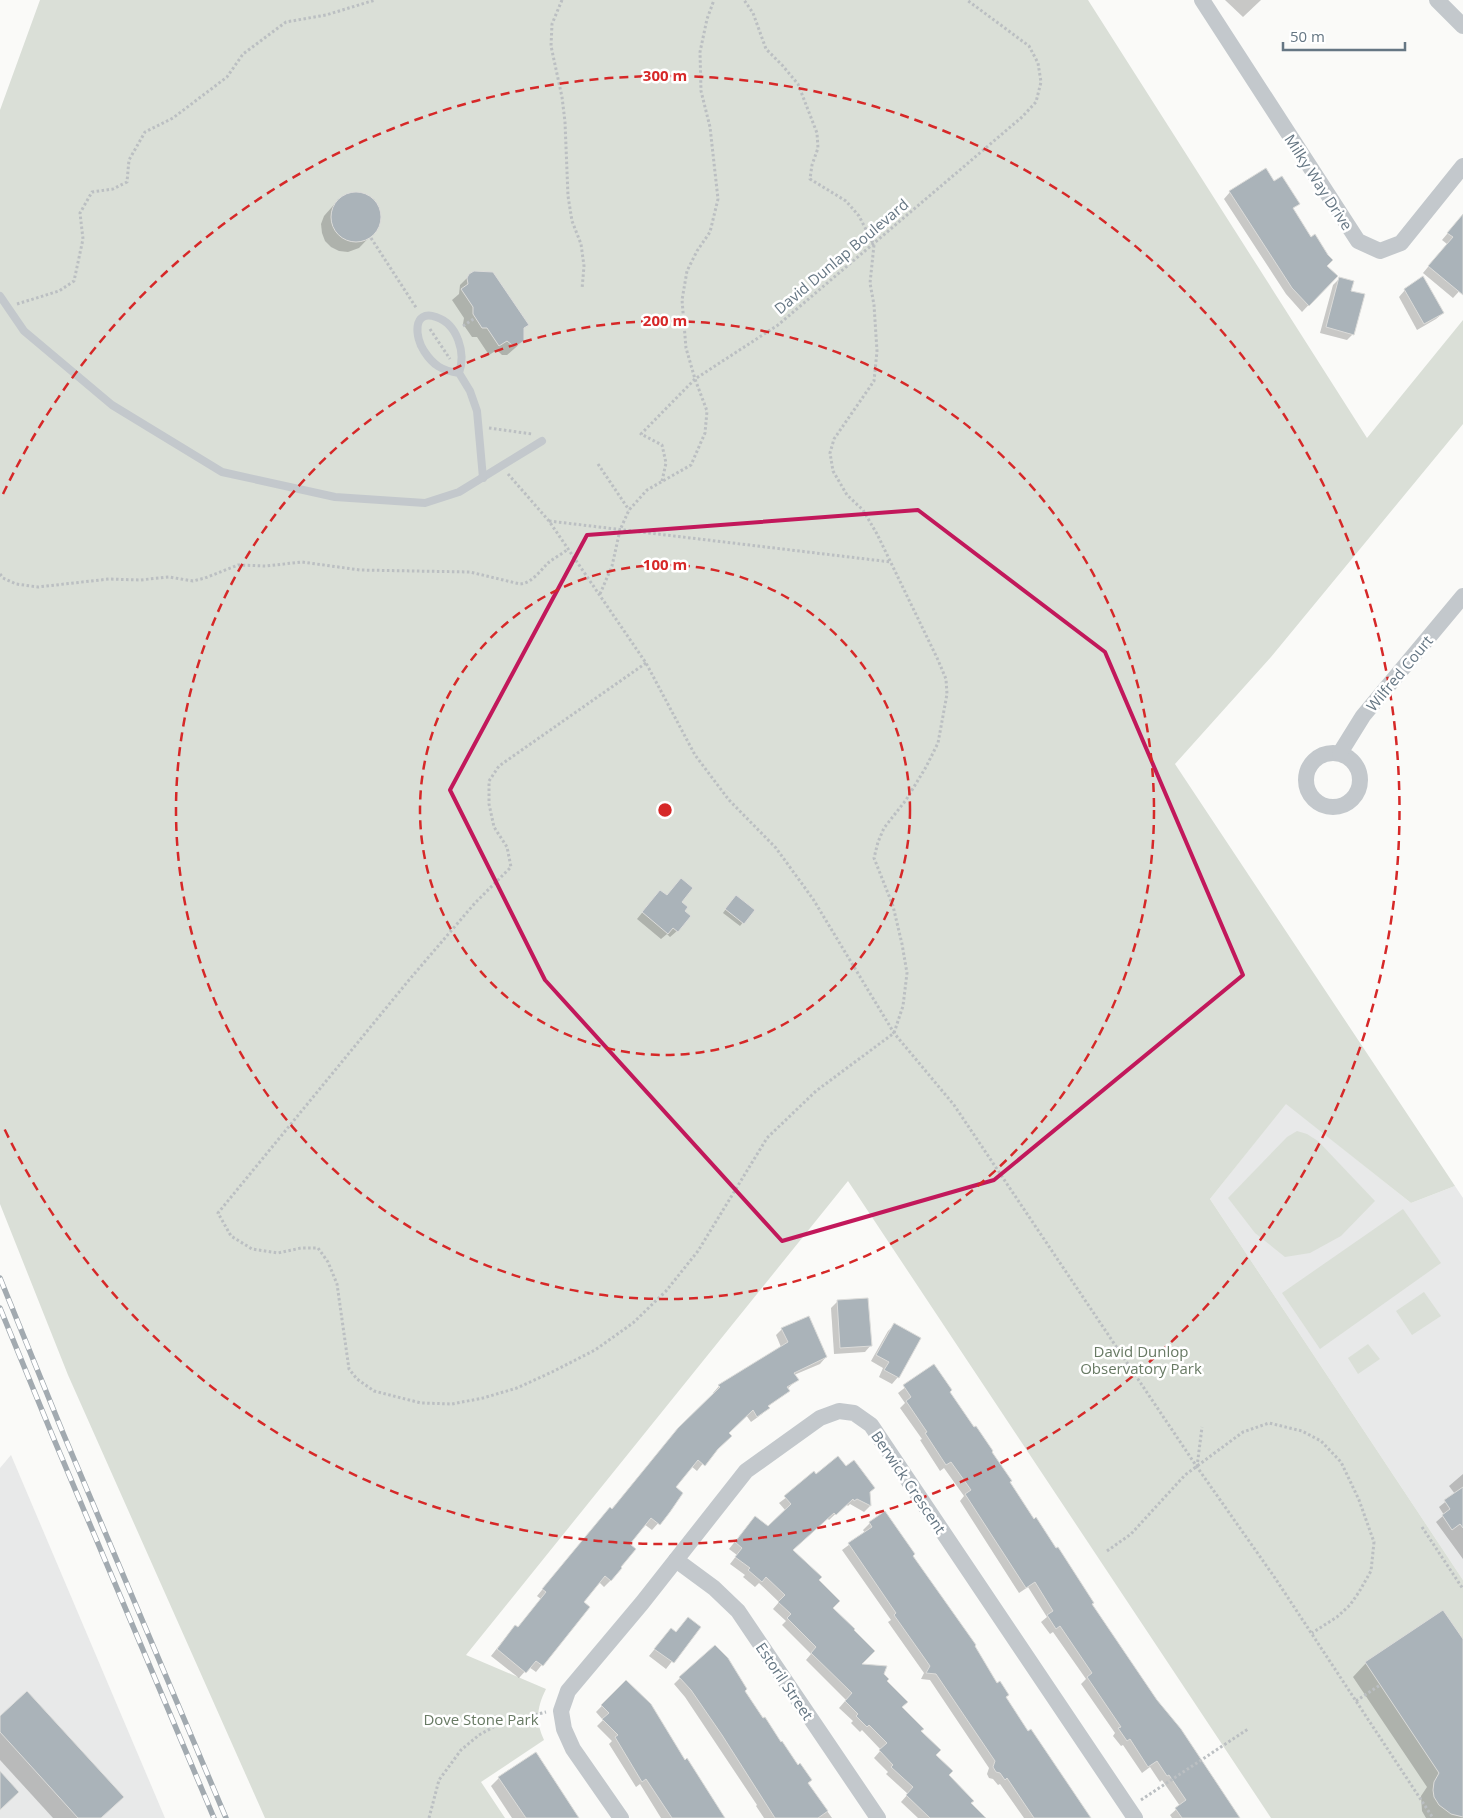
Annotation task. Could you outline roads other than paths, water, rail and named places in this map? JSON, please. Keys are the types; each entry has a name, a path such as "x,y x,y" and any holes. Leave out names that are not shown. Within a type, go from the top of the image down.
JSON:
{"street":[{"name":"Milky Way Drive","path":"1202,0 1358,241 1380,251 1401,243 1463,166"},
{"path":"1437,0 1463,26"},
{"name":"Wilfred Court","path":"1340,753 1363,716 1463,596"},
{"name":"Berwick Crescent","path":"621,1818 573,1749 564,1729 561,1711 568,1691 676,1560 746,1471 820,1418 839,1411 854,1413 871,1426 1132,1813"},
{"name":"Estoril Street","path":"676,1560 714,1588 738,1611 878,1818"}],"lane":[{"path":"0,296 24,331 112,405 222,472 335,497 425,503 459,492 542,441"},
{"path":"459,373 462,363 462,352 454,332 443,320 435,316 423,318 416,329 416,336 420,346 433,363 440,368 459,373 470,391 477,411 483,478"}],"railway":[{"path":"0,1278 63,1433 226,1818"},
{"path":"0,1308 214,1818"}],"park label":[{"name":"David Dunlop Observatory Park","path":"1141,1360"},
{"name":"Dove Stone Park","path":"481,1719"}]}
